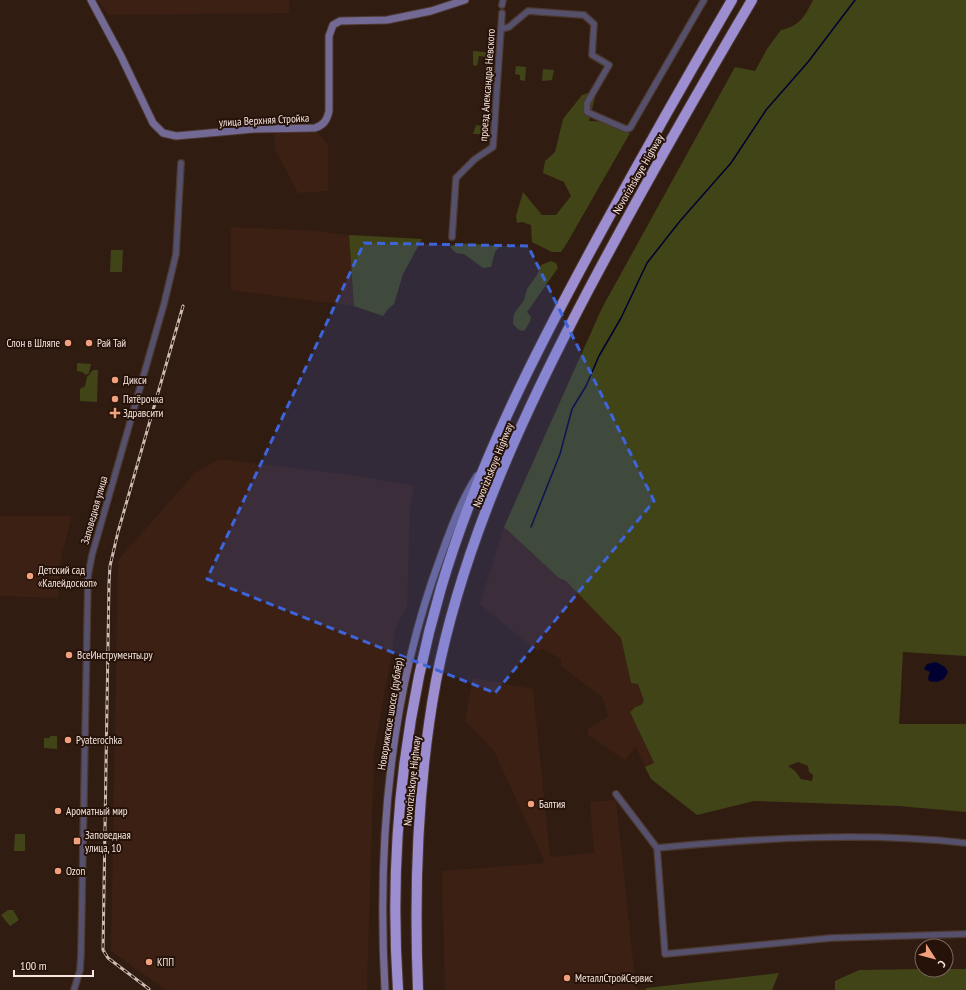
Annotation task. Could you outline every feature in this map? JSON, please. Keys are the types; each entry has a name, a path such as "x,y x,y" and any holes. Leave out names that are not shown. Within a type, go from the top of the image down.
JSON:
{"highway":[{"name":"Novorizhskoye Highway","path":"398,990 396,910 399,815 413,716 428,635 442,586 462,527 489,458 529,370 580,270 732,0"},
{"name":"Novorizhskoye Highway","path":"418,990 416,890 420,801 425,756 432,704 443,652 469,560 500,476 555,353 632,208 752,0"}],"street":[{"name":"улица Верхняя Стройка","path":"93,2 153,123 163,133 176,136 254,129 320,126 328,116 329,111 329,36 333,25 340,22 387,20 408,16 465,0"},
{"path":"501,29 510,27 528,11 584,15 594,24 592,55 609,65 608,70 587,102 587,112 626,129 630,128 704,0"},
{"name":"проезд Александра Невского","path":"452,237 456,178 475,159 493,147 496,83 502,14"},
{"name":"Заповедная улица","path":"74,990 80,970 81,954 88,576 92,555 176,254 181,163"},
{"name":"Новорижское шоссе (дублёр)","path":"385,990 382,900 387,825 394,747 408,671 417,627 434,573 466,495 489,458"},
{"path":"616,794 657,848 665,954 831,938 966,934"},
{"path":"657,848 760,839 827,837 892,837 966,843"}],"highlighted area":[{"path":"364,243 528,246 654,501 495,693 207,579"}],"shaded area":[{"path":"98,0 289,0 289,13 108,15"},
{"path":"275,133 318,133 328,145 328,191 298,193 275,149"},
{"path":"231,227 314,231 349,235 354,306 231,290"},
{"path":"219,459 359,476 414,486 410,506 407,605 396,628 374,753 367,990 166,990 111,951 118,560 195,473"},
{"name":"Детский сад «Калейдоскоп»","path":"0,516 72,516 61,557 58,598 0,596"},
{"path":"504,527 559,578 566,581 621,638 631,683 638,683 644,701 641,705 635,707 630,712 654,764 645,767 636,747 625,760 588,735 588,729 608,716 603,698 561,666 561,659 543,649 537,651 480,604"},
{"path":"936,662 945,667 948,672 944,679 937,682 929,681 928,678 930,672 924,669 927,664"},
{"path":"473,678 533,689 550,857 594,853 590,802 616,800 636,989 646,988 646,990 445,990 442,871 544,863 494,751 465,721"}],"green space":[{"path":"813,0 966,0 966,656 903,652 899,724 966,724 966,812 899,806 754,801 697,815 651,779 645,767 654,763 630,712 635,707 641,705 644,701 638,684 631,683 621,638 566,581 559,578 504,527 602,308 735,67 755,71 767,49 781,30 793,26 801,20","holes":["798,762 808,766 809,772 813,775 812,781 801,779 795,771 788,766"]},
{"path":"473,51 494,53 493,63 485,62 486,57 479,56 477,66 473,65"},
{"path":"516,66 526,67 525,81 520,80 520,75 515,74"},
{"path":"543,69 554,70 552,80 542,81"},
{"path":"597,90 589,121 607,122 630,133 567,243 561,252 552,252 532,242 531,225 522,222 517,223 516,216 523,192 542,215 556,215 571,196 564,182 543,173 545,161 555,152 563,119 582,95"},
{"path":"482,124 488,125 487,134 473,134 476,125 482,126"},
{"path":"349,235 422,239 403,274 394,304 383,316 354,306"},
{"path":"460,243 500,246 495,252 491,267 483,268 464,254 456,253 450,247"},
{"path":"111,250 123,250 122,272 110,272"},
{"path":"551,261 556,263 558,268 527,312 531,317 530,322 524,331 519,330 513,324 514,314 524,300 527,289 537,275 541,265"},
{"path":"77,363 91,364 89,373 86,375 77,371"},
{"path":"93,370 98,370 97,402 80,401 80,389 85,386 87,377"},
{"path":"50,736 57,736 57,749 44,748 44,738 50,738"},
{"path":"15,834 25,834 25,851 14,851"},
{"path":"8,910 13,910 19,920 10,926 1,915"},
{"path":"914,969 914,978 954,978 954,969 966,969 966,990 835,990 835,981 859,970"},
{"path":"779,973 772,990 646,990 646,988"}],"waterway":[{"path":"531,527 560,454 572,409 586,386 599,356 621,318 647,263 680,221 731,163 766,110 808,62 855,0"}],"railway":[{"path":"149,989 108,958 103,950 109,583 110,566 118,532 183,306"}],"place":[{"name":"Слон в Шляпе","path":"68,343"},
{"name":"Рай Тай","path":"89,343"},
{"name":"Дикси","path":"115,380"},
{"name":"Пятёрочка","path":"115,399"},
{"name":"Здравсити","path":"115,413"},
{"name":"Детский сад «Калейдоскоп»","path":"30,576"},
{"name":"ВсеИнструменты.ру","path":"69,655"},
{"name":"Pyaterochka","path":"68,740"},
{"name":"Балтия","path":"531,804"},
{"name":"Ароматный мир","path":"58,811"},
{"name":"Заповедная улица, 10","path":"77,841"},
{"name":"Ozon","path":"58,871"},
{"name":"КПП","path":"149,962"},
{"name":"МеталлСтройСервис","path":"567,978"}]}
